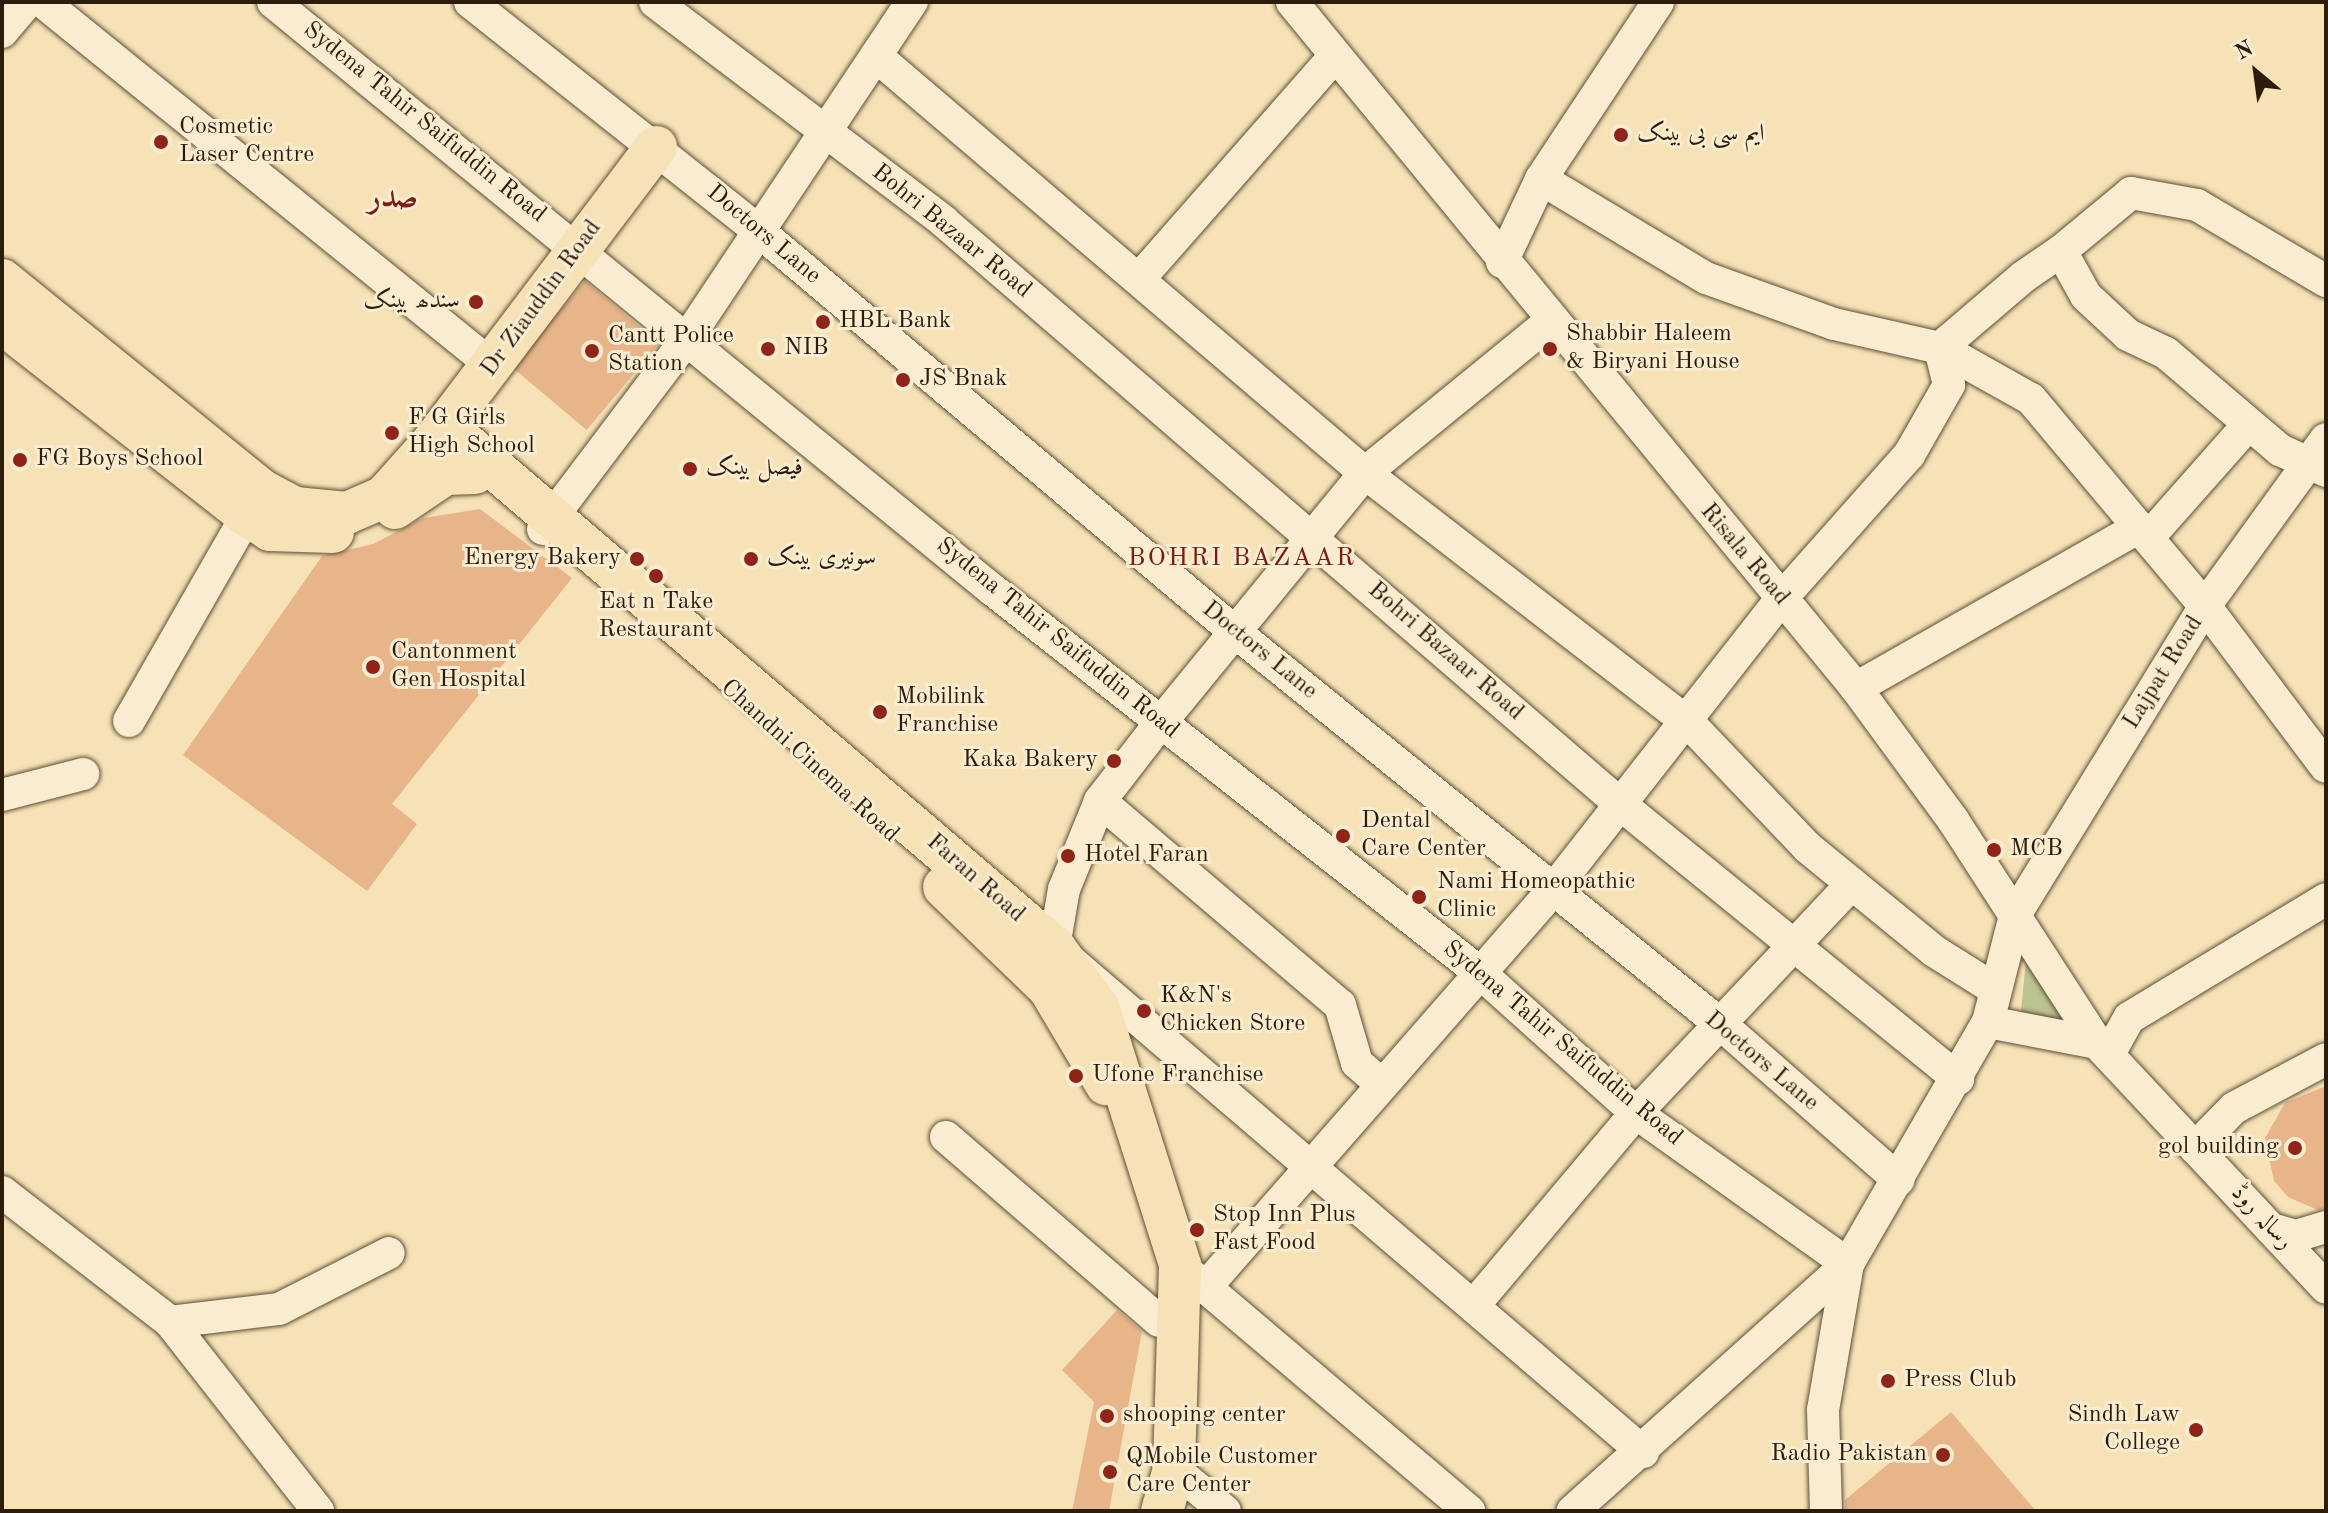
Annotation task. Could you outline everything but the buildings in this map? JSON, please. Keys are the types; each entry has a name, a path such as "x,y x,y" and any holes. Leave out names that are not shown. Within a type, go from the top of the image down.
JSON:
{"main road":[{"name":"Dr Ziauddin Road","path":"2,280 180,427 295,508 347,513 367,506 439,434 494,367 656,147"},
{"path":"2,323 270,530 328,533 402,505 445,474 475,473"},
{"name":"Chandni Cinema Road","path":"439,434 475,473 548,522 796,746 1049,988 1091,1056 1131,1145 1150,1220 1159,1321 1150,1440 1134,1511"},
{"name":"Faran Road","path":"439,434 1054,947 1099,1009 1192,1276 1174,1469 1162,1511"}],"street":[{"path":"2,32 27,2"},
{"path":"43,2 494,367"},
{"name":"Sydena Tahir Saifuddin Road","path":"273,2 689,336 1161,722 1478,971 1636,1113 1848,1264"},
{"name":"Doctors Lane","path":"470,2 761,233 1235,632 1724,1027 1899,1180"},
{"name":"Bohri Bazaar Road","path":"655,2 943,221 1620,804 1958,1079"},
{"path":"548,522 689,336 761,233 823,130 912,2"},
{"name":"Risala Road","path":"1292,2 1550,322 1856,688 2015,915 2103,1048"},
{"path":"1502,262 1541,179 1658,2"},
{"path":"876,56 1365,473 1689,723 1852,884 1934,951 1993,988"},
{"path":"1139,279 1335,56"},
{"path":"1541,179 1706,278 1834,324 1940,348 2031,399 2205,606 2326,767"},
{"path":"1940,348 2131,193 2197,205 2326,281"},
{"path":"2061,251 2086,296 2128,335 2166,353 2280,450 2321,456"},
{"path":"1550,322 1365,473 1310,536 1161,722 1100,801 1064,889 1054,947 1475,1304 1643,1452"},
{"path":"1469,1511 1192,1276 1311,1164 1378,1081 1553,890 1689,723 1781,599 1909,455 1949,385 1940,348"},
{"path":"1856,688 2143,533 2248,425"},
{"name":"Lajpat Road","path":"1848,1264 1958,1079 1988,1022 1993,988 2015,915 2205,606 2321,456"},
{"path":"129,721 247,515"},
{"path":"2,795 83,774"},
{"path":"1100,801 1340,1005 1357,1063 1378,1081"},
{"path":"1475,1304 1636,1113 1724,1027 1852,884"},
{"path":"1988,1022 2103,1048 2129,1018 2326,899"},
{"name":"رسالہ روڈ","path":"2103,1048 2326,1288"},
{"path":"2195,1148 2234,1108 2326,1059"},
{"path":"946,1137 1159,1321"},
{"path":"2,1192 170,1322 318,1511"},
{"path":"2271,1229 2296,1236 2326,1227"},
{"path":"170,1322 279,1309 389,1253"},
{"path":"1573,1511 1643,1452 1848,1264"},
{"path":"1826,1511 1823,1410 1848,1264"},
{"path":"1174,1469 1225,1511"}],"green space":[{"path":"2026,959 2070,1019 2020,1023"}],"place":[{"name":"ایم سی بی بینک","path":"1621,135"},
{"name":"Cosmetic Laser Centre","path":"161,142"},
{"name":"سندھ بینک","path":"476,302"},
{"name":"HBL Bank","path":"823,322"},
{"name":"NIB","path":"768,349"},
{"name":"Shabbir Haleem & Biryani House","path":"1550,349"},
{"name":"Cantt Police Station","path":"592,351"},
{"name":"JS Bnak","path":"903,380"},
{"name":"F G Girls High School","path":"392,433"},
{"name":"FG Boys School","path":"20,460"},
{"name":"فیصل بینک","path":"690,469"},
{"name":"Energy Bakery","path":"637,559"},
{"name":"سونیری بینک","path":"751,559"},
{"name":"Eat n Take Restaurant","path":"656,576"},
{"name":"Cantonment Gen Hospital","path":"373,667"},
{"name":"Mobilink Franchise","path":"880,712"},
{"name":"Kaka Bakery","path":"1114,761"},
{"name":"Dental Care Center","path":"1343,836"},
{"name":"MCB","path":"1994,850"},
{"name":"Hotel Faran","path":"1068,856"},
{"name":"Nami Homeopathic Clinic","path":"1419,897"},
{"name":"K&N's Chicken Store","path":"1144,1011"},
{"name":"Ufone Franchise","path":"1076,1076"},
{"name":"gol building","path":"2295,1148"},
{"name":"Stop Inn Plus Fast Food","path":"1197,1230"},
{"name":"Press Club","path":"1888,1381"},
{"name":"shooping center","path":"1107,1416"},
{"name":"Sindh Law College","path":"2196,1430"},
{"name":"Radio Pakistan","path":"1943,1455"},
{"name":"QMobile Customer Care Center","path":"1110,1472"}],"district":[{"name":"صدر","path":"393,199"},
{"name":"BOHRI BAZAAR","path":"1242,559"}]}
